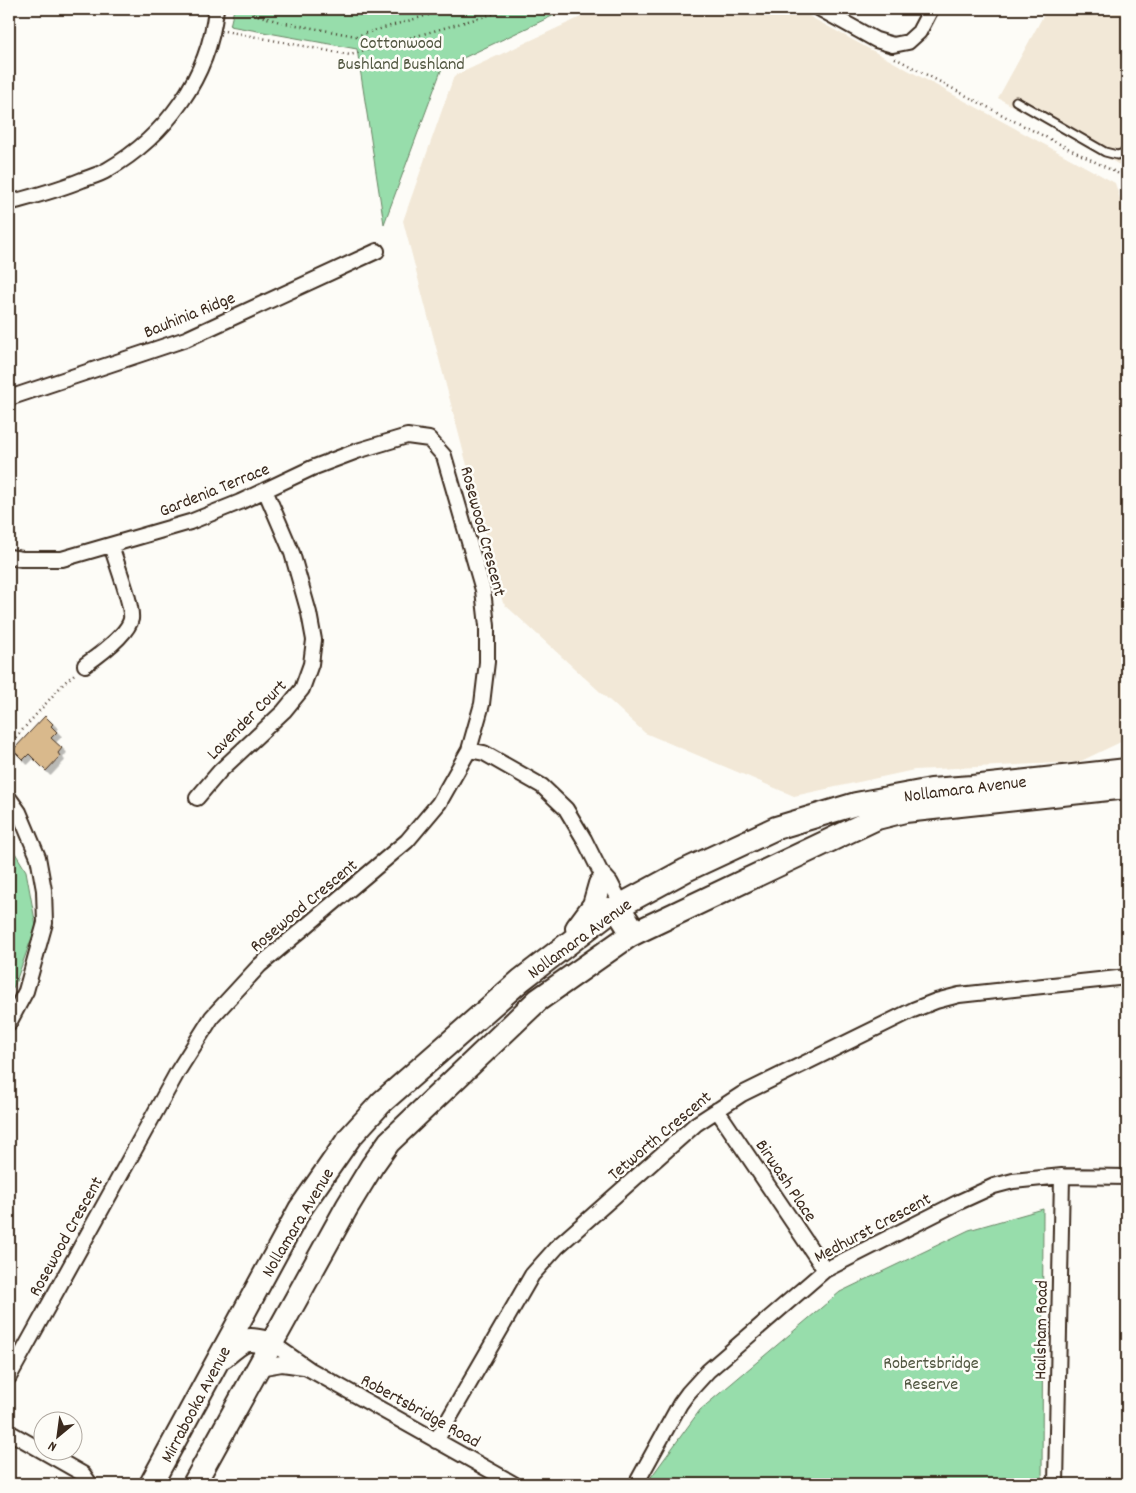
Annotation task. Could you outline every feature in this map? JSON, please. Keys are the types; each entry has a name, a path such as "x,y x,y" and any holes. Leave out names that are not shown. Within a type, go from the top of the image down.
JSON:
{"main road":[{"name":"Nollamara Avenue","path":"238,1324 300,1209 350,1137 382,1102 521,980 617,907 686,870 776,828 856,804 930,790 1127,770"},
{"name":"Nollamara Avenue","path":"273,1344 372,1166 389,1142 538,1000 634,934 877,818 905,811 1127,787"},
{"path":"763,834 782,833 823,824 831,839"},
{"path":"564,947 594,905 603,879 626,888 653,887"},
{"name":"Mirrabooka Avenue","path":"152,1484 238,1324"},
{"path":"217,1362 242,1341 252,1339 273,1344"},
{"name":"Mirrabooka Avenue","path":"194,1484 273,1344"}],"street":[{"path":"9,203 54,191 106,171 147,143 183,101 202,67 214,28 216,9"},
{"path":"815,11 893,46 908,42 919,32 931,9"},
{"name":"Bauhinia Ridge","path":"9,398 186,339 377,251"},
{"name":"Gardenia Terrace","path":"9,557 22,559 62,559 190,522 312,468 357,451 407,436 429,439"},
{"name":"Rosewood Crescent","path":"9,1377 178,1071 212,1017 260,964 407,841 439,803 469,750 482,704 487,662 487,626 483,590 444,456 429,439"},
{"name":"Lavender Court","path":"197,798 220,771 284,711 302,689 311,664 314,640 309,613 292,553 265,490"},
{"path":"85,665 122,635 131,619 128,599 111,545"},
{"path":"469,750 484,753 542,786 566,809 584,839 617,907 634,934"},
{"path":"9,798 19,812 38,857 44,890 45,923 26,991 9,1023"},
{"name":"Tetworth Crescent","path":"436,1441 532,1275 542,1262 696,1124 742,1094 913,1010 936,1001 959,995 1127,977"},
{"name":"Birwash Place","path":"717,1110 825,1270"},
{"name":"Medhurst Crescent","path":"636,1484 680,1404 697,1382 715,1364 825,1270 994,1186 1013,1181 1062,1176 1127,1177"},
{"name":"Hailsham Road","path":"1056,1484 1062,1176"},
{"name":"Robertsbridge Road","path":"273,1344 309,1369 514,1484"},
{"name":"Robertsbridge Road","path":"259,1368 282,1364 309,1369"},
{"path":"9,1432 83,1474 90,1484"}],"lane":[{"path":"1016,101 1104,152 1117,155 1127,152"}],"path":[{"path":"251,9 254,14 280,22 356,36 449,9"},
{"path":"225,31 350,55 510,9"},
{"path":"800,9 815,11"},
{"path":"888,55 1125,177 1127,182"},
{"path":"9,745 65,682 85,665"}],"shaded area":[{"path":"598,9 796,9 1115,183 1127,220 1127,739 1079,762 914,770 794,796 645,733 503,603 403,221 454,76"},
{"path":"1047,9 1127,9 1127,84 1121,96 1127,169 998,98"}],"green space":[{"name":"Cottonwood Bushland Bushland","path":"234,9 567,9 442,68 384,224 357,49 230,26"},
{"path":"9,843 26,871 36,926 15,984 9,995"},
{"name":"Robertsbridge Reserve","path":"1043,1209 1042,1484 646,1484 700,1410 840,1292 969,1230"}],"building":[{"path":"45,716 53,724 51,726 57,732 51,738 62,748 58,753 60,756 46,771 29,754 23,760 13,750"}]}
